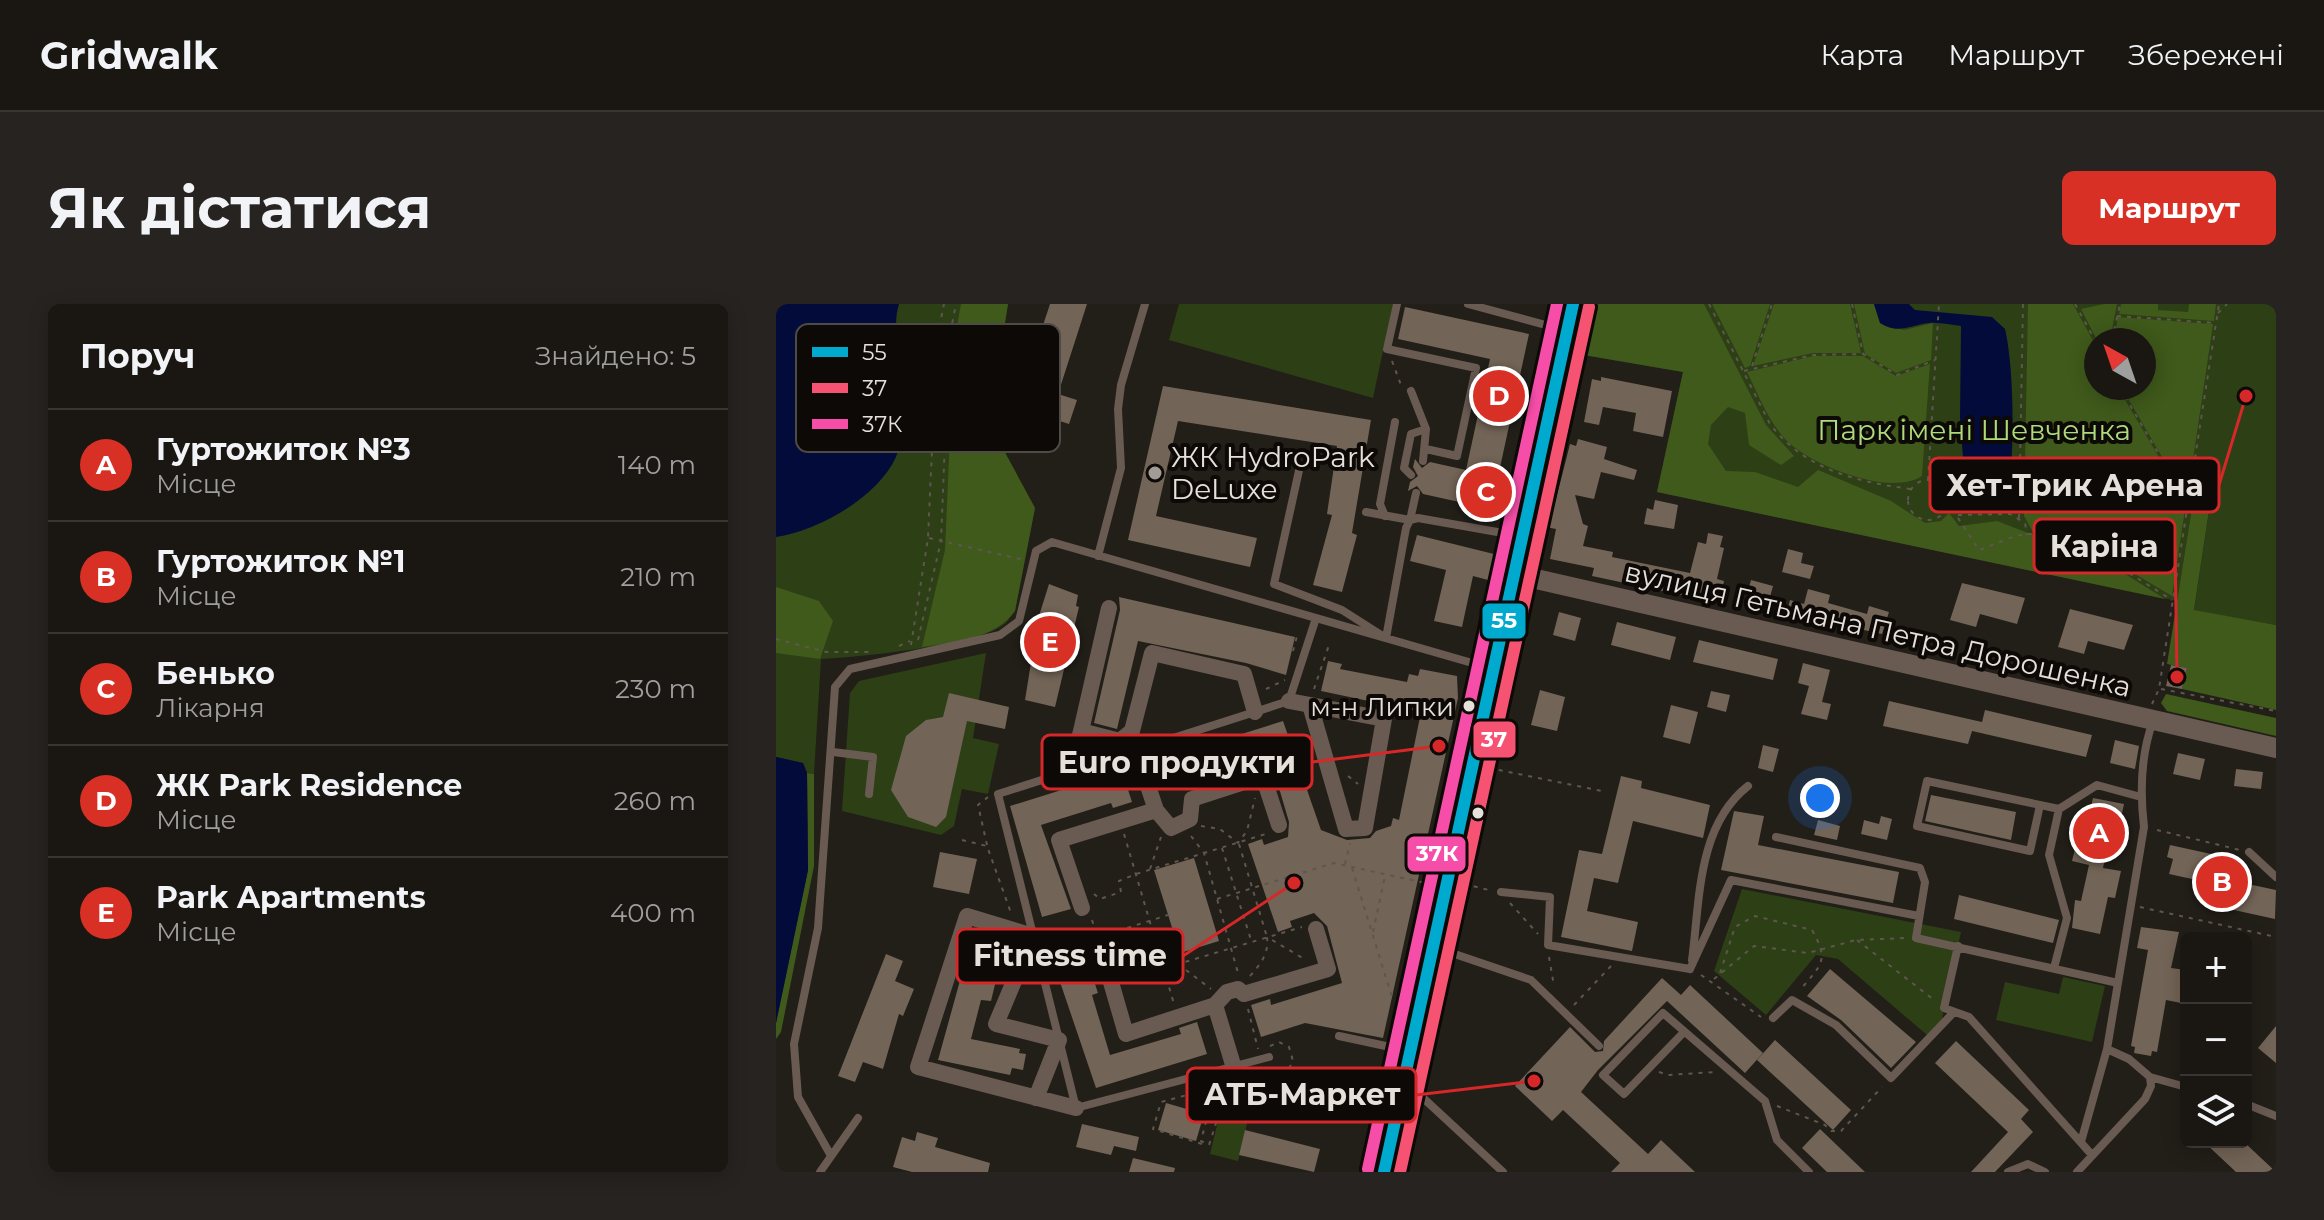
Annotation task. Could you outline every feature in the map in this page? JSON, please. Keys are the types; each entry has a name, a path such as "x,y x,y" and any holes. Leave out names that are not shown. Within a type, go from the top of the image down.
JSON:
{"main road":[{"path":"1384,1172 1404,1066 1433,947 1441,883 1472,765 1573,304"}],"street":[{"name":"вулиця Гетьмана Петра Дорошенка","path":"1514,574 2152,714 2276,748"},
{"path":"1071,770 1109,608"},
{"path":"1081,731 1120,741 1132,731 1152,653 1244,674 1255,712"},
{"path":"1289,701 1384,719 1365,828 1346,829 1310,705"},
{"path":"1136,750 1156,810 1171,828 1190,819 1192,799 1263,776 1277,828"},
{"path":"1085,904 1059,840 1156,810"},
{"path":"1036,1098 1059,1040 996,1024 1033,936 967,916 918,1067 1036,1098 1076,1108"},
{"path":"1106,965 1126,1034 1178,1017 1213,1002 1227,992 1238,989 1244,994 1328,969 1311,934"},
{"path":"1213,1002 1229,1069"}],"lane":[{"path":"1098,556 1121,468 1118,409 1121,385 1145,304"},
{"path":"1397,304 1387,349 1476,368 1457,456 1426,449"},
{"path":"1468,304 1567,331"},
{"path":"1411,391 1426,429 1423,461"},
{"path":"1385,516 1380,504 1395,422"},
{"path":"1411,475 1404,468 1411,434 1426,429"},
{"path":"1300,466 1274,584 1342,610 1386,638"},
{"path":"1386,638 1406,528 1416,493"},
{"path":"1366,512 1522,536"},
{"path":"830,1154 798,1097 794,1044 818,928 833,752 835,687 841,676 850,669 1000,635 1012,629 1019,621 1036,551 1052,542 1493,669"},
{"path":"1269,1057 1076,1108 998,794 1289,701 1316,618"},
{"path":"2081,1142 2107,1049 2144,827 2141,797 2146,740 2152,714"},
{"path":"833,752 873,757 869,794"},
{"path":"2049,855 1917,826 1927,781 2059,809 2097,785 2141,797"},
{"path":"1690,969 1708,848 1722,812 1748,786"},
{"path":"2030,851 2040,805"},
{"path":"2054,968 2067,918 2049,855 2059,809"},
{"path":"1776,837 1920,868 1925,882 1916,938 2118,983"},
{"path":"2249,852 2276,877"},
{"path":"1690,969 1731,880 1919,916"},
{"path":"1501,892 1550,897 1548,945 1690,969"},
{"path":"1958,946 1944,1008 1969,1017 2092,1155"},
{"path":"1433,947 1531,980 1599,1046"},
{"path":"1773,1018 1792,1000 1836,1025 1891,1078 1954,1012"},
{"path":"1684,1032 1624,1094 1603,1075 1663,1013 1765,1101 1777,1140 1809,1172"},
{"path":"1339,1036 1404,1066 1503,1172"},
{"path":"2107,1049 2129,1059 2150,1077 2180,1085"},
{"path":"2077,1172 2145,1099 2151,1086 2150,1077"},
{"path":"2252,1106 2276,1116"},
{"path":"820,1172 858,1118"},
{"path":"2008,1172 2028,1164 2045,1172"}],"path":[{"path":"940,324 944,304"},
{"path":"952,324 956,304"},
{"path":"1709,304 1770,424 1799,455 1862,482 1911,489 1928,480 1940,484 1947,501 1979,550 2027,535 2074,545 2113,563 2173,601"},
{"path":"1751,367 1772,304"},
{"path":"1852,304 1863,354"},
{"path":"1928,480 1939,304 1947,304"},
{"path":"2019,518 2023,304"},
{"path":"2075,304 2088,328"},
{"path":"2114,328 2120,304"},
{"path":"2152,714 2159,689 2219,304"},
{"path":"2217,314 2227,304"},
{"path":"2117,316 2216,323"},
{"path":"1744,371 1813,355 1863,354 1897,375 1935,360"},
{"path":"2127,400 2188,504"},
{"path":"913,654 910,641 928,538 932,452"},
{"path":"913,654 941,541 945,452"},
{"path":"1911,489 1908,502 1918,518 1938,517 1947,501"},
{"path":"1956,515 2010,514 2025,523 2027,535"},
{"path":"928,538 1014,558"},
{"path":"1293,650 1297,636"},
{"path":"776,639 826,652 872,652 910,641"},
{"path":"1265,690 1286,679"},
{"path":"2159,689 2276,711"},
{"path":"1472,765 1602,791"},
{"path":"1238,843 1247,831 1257,790"},
{"path":"1120,821 1178,1017"},
{"path":"1185,830 1204,853 1241,985 1261,965 1268,947 1253,890 1238,843 1220,829 1192,825"},
{"path":"2144,827 2249,852"},
{"path":"1106,965 1085,904 1092,893 1100,899 1121,892 1119,881 1136,874 1277,828"},
{"path":"1150,870 1162,833"},
{"path":"1345,866 1351,838"},
{"path":"962,840 987,846 1013,917"},
{"path":"1222,848 1251,942"},
{"path":"1217,899 1334,863 1385,875 1501,892 1548,945 1556,1003"},
{"path":"1352,867 1392,997 1410,1001"},
{"path":"1372,934 1385,875"},
{"path":"2131,905 2276,937"},
{"path":"1051,952 1168,915"},
{"path":"1719,975 1735,927 1755,916 1812,930 1823,949 1822,964 1792,1000"},
{"path":"1111,984 1302,927 1311,934"},
{"path":"1267,937 1315,965"},
{"path":"1712,980 1754,946 1808,953 1856,940 1916,938"},
{"path":"1856,940 1944,1008"},
{"path":"1566,1014 1617,959"},
{"path":"1177,963 1213,990 1213,1002"},
{"path":"1247,1004 1258,1050 1279,1042 1289,1047 1293,1061 1287,1072"},
{"path":"1279,1068 1287,1072 1320,1079 1314,1104 1309,1107 1269,1097 1279,1068"},
{"path":"1202,1144 1214,1088 1229,1069"},
{"path":"1214,1088 1161,1102 1153,1129 1211,1145 1229,1069"},
{"path":"1649,1069 1668,1075 1729,1072"},
{"path":"1765,1101 1825,1125 1831,1131 1841,1131 1891,1078"},
{"path":"1206,1119 1217,1122"}],"green space":[{"path":"776,304 1008,304 1005,324 796,324 796,452 1005,452 1035,508 1015,611 1005,624 968,639 943,644 821,659 814,774 807,773 803,763 776,757"},
{"path":"961,304 1008,304 1005,324 957,324"},
{"path":"1179,304 1393,304 1373,398 1169,340"},
{"name":"Парк імені Шевченка","path":"1589,304 2276,304 2276,625 2194,611 2213,484 2196,482 2177,601 1657,492 1683,372 1578,354"},
{"path":"1589,304 1704,304 1766,425 1794,456 1781,465 1749,445 1745,413 1728,407 1711,425 1708,444 1726,471 1755,472 1798,487 1818,470 1891,501 1925,523 1941,521 1949,513 1959,526 1997,521 2111,565 2165,599 1657,492 1683,372 1578,354"},
{"path":"1712,304 1770,304 1750,366 1745,368"},
{"path":"1774,304 1850,304 1861,353 1813,353 1753,366"},
{"path":"1854,304 1874,304 1880,323 1904,330 1933,323 1931,360 1896,373 1865,354"},
{"path":"2028,304 2073,304 2086,328 2084,400 2125,400 2186,503 2172,596 2113,561 2074,543 2033,532 2024,516"},
{"path":"2117,304 2112,328 2091,328 2081,309"},
{"path":"2121,304 2158,304 2158,310 2188,312 2189,304 2216,304 2214,321 2119,314"},
{"path":"2118,317 2213,324 2187,500 2129,400 2156,400 2156,328 2116,328"},
{"path":"1813,356 1863,356 1896,376 1930,364 1922,476 1908,482 1891,483 1852,476 1815,460 1787,441 1769,417 1747,372"},
{"path":"949,452 1005,452 1035,508 1015,611 1006,621 985,634 922,647 945,550"},
{"path":"2196,482 2213,484 2194,610 2276,625 2276,710 2182,689 2187,668 2167,664"},
{"path":"776,587 819,601 833,621 820,659 776,653"},
{"path":"986,653 973,738 999,744 988,794 962,789 954,826 941,835 842,811 850,693 859,681"},
{"path":"2166,694 2276,718 2276,736 2167,711 2161,703"},
{"path":"807,773 814,774 814,866 781,1032 776,1039 776,1023 808,870"},
{"path":"1742,889 1961,932 1942,1019 1927,1035 1838,959 1816,955 1766,1015 1714,971"},
{"path":"2063,977 2105,986 2092,1042 1996,1020 2005,982 2059,994"},
{"path":"1222,1105 1250,1111 1238,1161 1210,1154"}],"shaded area":[{"path":"776,304 899,304 897,324 796,324 796,452 898,452 876,486 845,510 810,528 776,537"},
{"path":"1874,304 1909,304 1915,310 1992,317 2005,329 2013,418 2006,508 1967,511 1960,418 1961,326 1933,323 1904,328 1887,327 1880,323"},
{"path":"776,757 803,763 807,773 808,870 776,1023"}],"building":[{"path":"1050,304 1087,304 1060,388 1060,324 1043,324"},
{"path":"1405,307 1529,334 1491,509 1423,494 1417,486 1408,491 1410,482 1418,476 1413,467 1415,459 1422,468 1430,462 1466,470 1490,359 1398,339"},
{"path":"1601,377 1672,391 1663,437 1633,431 1636,413 1603,407 1599,425 1584,422 1592,379 1601,381"},
{"path":"1163,386 1371,420 1352,533 1357,535 1342,592 1313,585 1332,515 1327,514 1337,446 1178,421 1156,516 1257,538 1250,567 1128,540"},
{"path":"1060,395 1077,400 1069,424 1060,421"},
{"path":"1578,439 1607,447 1604,459 1637,470 1634,480 1601,472 1594,499 1575,495 1583,524 1588,526 1583,546 1613,552 1612,557 1690,573 1698,542 1706,544 1708,533 1723,536 1720,547 1724,548 1717,579 1724,581 1719,603 1592,576 1594,568 1550,559 1556,529 1541,526 1546,501 1555,503 1570,444 1576,446"},
{"path":"1655,500 1678,505 1674,529 1644,524 1647,508 1653,510"},
{"path":"1417,535 1494,554 1488,580 1473,576 1462,627 1434,621 1446,570 1410,561"},
{"path":"1788,549 1803,553 1801,563 1814,566 1810,579 1782,572"},
{"path":"1751,580 1773,586 1766,612 1744,606"},
{"path":"1962,583 2025,598 2017,624 1980,614 1976,627 1950,620"},
{"path":"1049,584 1078,595 1076,606 1079,607 1055,707 1025,700 1038,619"},
{"path":"1808,589 1830,595 1828,603 1867,614 1869,606 1889,612 1882,634 1823,621 1821,627 1785,618 1790,600 1804,604"},
{"path":"1119,597 1295,637 1286,675 1246,663 1138,641 1117,729 1094,723 1120,610"},
{"path":"2070,609 2133,625 2124,650 2088,641 2084,654 2058,647"},
{"path":"1559,612 1581,618 1575,641 1553,635"},
{"path":"1617,622 1676,637 1670,660 1611,645"},
{"path":"1699,640 1778,659 1773,680 1693,662"},
{"path":"1328,661 1342,664 1340,669 1407,682 1409,674 1418,676 1420,669 1457,676 1458,698 1383,1038 1305,1023 1261,1037 1251,1005 1270,999 1271,1005 1342,983 1327,926 1314,913 1290,921 1292,927 1278,932 1248,844 1262,839 1264,845 1288,837 1289,822 1269,754 1198,776 1200,782 1182,788 1172,756 1283,721 1321,830 1347,840 1370,838 1376,831 1391,826 1393,818 1399,820 1421,712 1321,691"},
{"path":"1803,663 1830,670 1822,702 1831,704 1827,720 1801,714 1809,686 1798,683"},
{"path":"2171,665 2187,668 2182,689 2166,686"},
{"path":"1540,690 1565,697 1557,731 1531,725"},
{"path":"1711,691 1730,695 1726,712 1707,707"},
{"path":"949,693 1009,707 1005,729 967,721 946,817 936,827 908,817 891,790 906,736 926,720 943,717"},
{"path":"1889,701 1982,722 1985,710 2092,735 2086,757 1972,731 1968,744 1883,726"},
{"path":"1671,705 1698,712 1690,744 1663,737"},
{"path":"2115,740 2139,746 2135,769 2110,763"},
{"path":"1763,745 1779,749 1773,772 1758,768"},
{"path":"2178,753 2205,759 2200,780 2173,774"},
{"path":"2236,769 2263,772 2261,789 2234,786"},
{"path":"1122,771 1132,802 1113,808 1111,803 1041,825 1071,909 1042,917 1010,806"},
{"path":"1621,776 1642,781 1641,788 1710,805 1703,838 1633,821 1618,883 1594,878 1587,911 1638,922 1632,951 1561,937 1579,850 1602,854"},
{"path":"1931,795 2016,812 2011,840 1925,821"},
{"path":"2093,798 2124,804 2118,832 2111,831 2103,868 2121,871 2115,898 2108,897 2100,934 2072,928 2075,900 2081,901 2089,865 2072,861 2079,833 2085,834"},
{"path":"1734,811 1764,816 1758,845 1899,872 1893,903 1721,870"},
{"path":"1881,816 1892,819 1887,840 1861,834 1864,820 1879,824"},
{"path":"1818,820 1840,826 1837,840 1814,835"},
{"path":"2170,845 2234,859 2229,880 2276,890 2275,919 2211,905 2215,884 2169,874 2173,859 2167,857"},
{"path":"940,852 977,859 969,894 933,887"},
{"path":"1194,858 1219,941 1180,953 1154,870"},
{"path":"1959,895 2059,920 2053,943 1954,919"},
{"path":"2141,927 2179,932 2171,968 2180,969 2180,1003 2166,1000 2157,1052 2152,1051 2151,1056 2134,1053 2135,1047 2131,1046 2148,950 2137,948"},
{"path":"974,930 1006,939 991,1001 981,1000 971,1039 1020,1049 1019,1053 1026,1054 1023,1070 1012,1068 1010,1075 938,1060"},
{"path":"886,954 903,961 895,981 914,989 903,1016 899,1014 883,1069 863,1062 855,1082 838,1076"},
{"path":"1090,969 1098,993 1092,995 1110,1055 1181,1034 1179,1028 1197,1022 1207,1054 1096,1088 1059,979"},
{"path":"1830,969 1916,1042 1891,1068 1841,1020 1807,996"},
{"path":"1662,978 1681,995 1690,985 1763,1053 1745,1073 1667,1001 1598,1070 1581,1092 1648,1154 1661,1140 1695,1172 1611,1172 1620,1163 1563,1110 1552,1121 1515,1086 1570,1027 1595,1052 1603,1051 1604,1041"},
{"path":"2276,1026 2276,1063 2258,1048"},
{"path":"1775,1040 1851,1110 1833,1130 1757,1060"},
{"path":"1956,1041 2029,1110 2021,1119 2033,1132 1995,1172 1971,1172 2008,1132 1935,1063"},
{"path":"1166,1103 1204,1114 1196,1141 1158,1130"},
{"path":"1082,1124 1139,1137 1136,1151 1114,1146 1111,1155 1076,1147"},
{"path":"1820,1129 1865,1172 1827,1172 1802,1148"},
{"path":"1245,1130 1320,1149 1314,1172 1239,1155"},
{"path":"917,1132 938,1138 935,1147 990,1163 988,1172 912,1172 893,1167 902,1137 915,1141"},
{"path":"2210,1148 2250,1148 2276,1172 2236,1172"},
{"path":"1133,1158 1175,1168 1174,1172 1129,1172"}],"transit line":[{"name":"37К","path":"1368,1169 1557,304"},
{"name":"55","path":"1384,1172 1573,304"},
{"name":"37","path":"1400,1172 1589,307"}],"place":[{"name":"ЖК Park Residence","path":"1499,396"},
{"name":"Хет-Трик Арена","path":"2246,396"},
{"name":"ЖК HydroPark DeLuxe","path":"1155,473"},
{"name":"Бенько","path":"1486,492"},
{"name":"Park Apartments","path":"1050,642"},
{"name":"Каріна","path":"2177,677"},
{"name":"м-н Липки","path":"1469,706"},
{"name":"Euro продукти","path":"1439,746"},
{"name":"Гуртожиток №3","path":"2099,833"},
{"name":"Гуртожиток №1","path":"2222,882"},
{"name":"Fitness time","path":"1294,883"},
{"name":"АТБ-Маркет","path":"1534,1081"}]}
